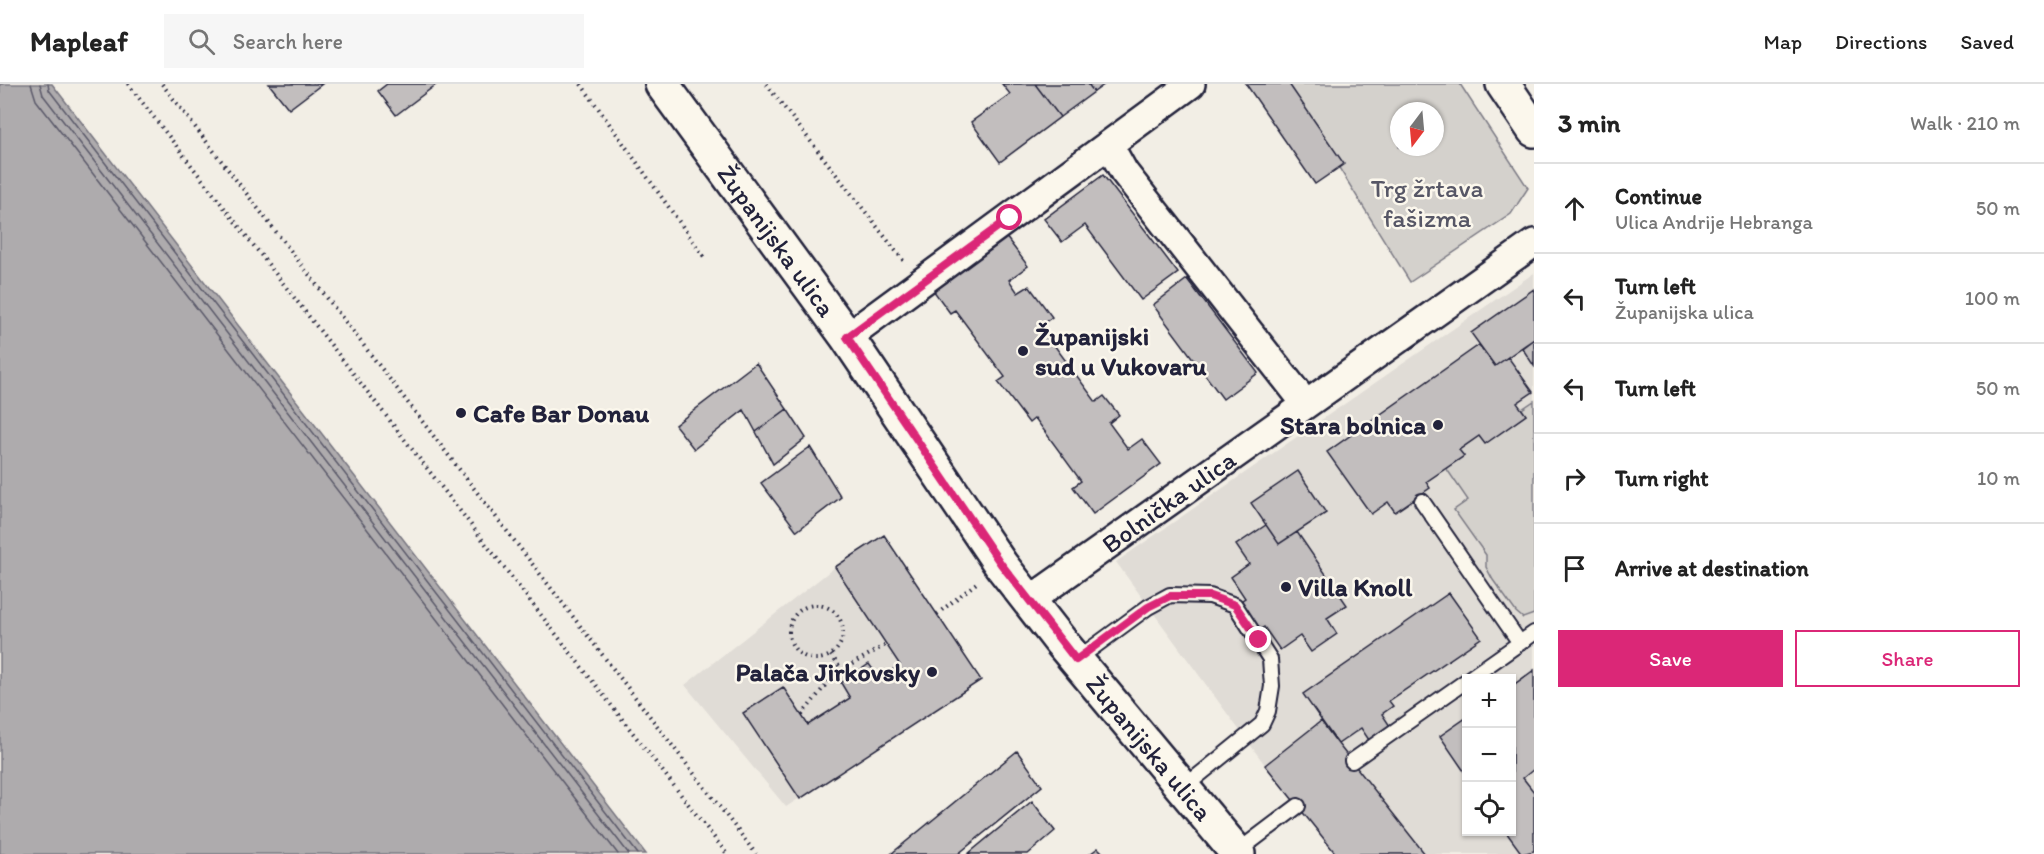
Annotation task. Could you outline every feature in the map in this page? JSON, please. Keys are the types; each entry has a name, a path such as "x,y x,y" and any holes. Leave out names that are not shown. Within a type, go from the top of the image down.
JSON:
{"main road":[{"name":"Županijska ulica","path":"662,84 847,337 1001,564 1076,660 1237,853"},
{"path":"1503,84 1534,130"}],"street":[{"path":"847,337 1191,84"},
{"path":"1109,145 1124,171 1305,403"},
{"name":"Bolnička ulica","path":"1030,600 1305,403 1534,243"}],"lane":[{"path":"1422,501 1520,643"},
{"path":"1076,660 1148,607 1170,596 1210,596 1235,605 1270,658 1272,686 1268,711 1262,724 1183,788"},
{"path":"1476,674 1534,633"},
{"path":"1352,761 1462,684"},
{"path":"1237,853 1298,806"}],"path":[{"path":"128,84 727,854"},
{"path":"162,84 756,854"},
{"path":"581,84 705,258"},
{"path":"766,84 921,283"},
{"path":"937,614 1001,564"},
{"path":"818,605 829,608 838,616 843,632 838,649 831,655 809,658 792,645 789,634 791,623 797,613 807,607 818,605"},
{"path":"802,716 828,682 842,670 886,644"},
{"path":"831,655 842,670"}],"shaded area":[{"path":"1534,273 1534,854 1336,854 1265,765 1116,562"},
{"path":"884,535 981,680 786,807 685,685 835,567"}],"green space":[{"name":"Trg žrtava fašizma","path":"1287,84 1460,84 1528,188 1511,214 1410,282"},
{"path":"1534,401 1534,614 1523,618 1493,580 1486,567 1486,555 1454,510 1468,500 1446,468 1464,456 1459,450 1479,436 1485,443 1526,415 1522,409"}],"water":[{"path":"0,84 52,84 646,854 0,854"}],"building":[{"path":"269,84 322,84 289,109"},
{"path":"387,84 437,84 396,115 378,91"},
{"path":"1002,84 1035,84 1060,117 1000,162 971,122 1010,94"},
{"path":"1035,84 1088,84 1094,92 1060,117"},
{"path":"1088,84 1105,84 1094,92"},
{"path":"1246,84 1289,84 1344,164 1315,184"},
{"path":"1103,175 1178,273 1141,300 1085,225 1062,242 1044,219"},
{"name":"Županijski sud u Vukovaru","path":"1006,237 1028,266 1009,280 1018,293 1029,286 1052,317 1040,326 1096,402 1104,396 1119,415 1109,423 1128,449 1142,439 1161,464 1093,514 1073,487 1081,481 1035,418 1029,423 998,382 1005,377 955,310 950,313 933,290"},
{"path":"1187,279 1258,373 1223,399 1153,305"},
{"path":"1534,289 1534,339 1495,366 1471,333"},
{"path":"1534,339 1534,366 1522,348"},
{"name":"Stara bolnica","path":"1479,345 1495,366 1508,357 1533,392 1517,403 1526,415 1485,444 1479,436 1459,450 1464,456 1426,482 1430,488 1395,512 1388,502 1371,514 1327,452"},
{"path":"756,363 787,409 756,432 744,410 694,449 675,425"},
{"path":"787,409 806,438 773,464 756,432"},
{"path":"810,447 841,497 797,531 761,483"},
{"path":"1298,471 1326,513 1279,544 1251,503"},
{"name":"Villa Knoll","path":"1266,525 1279,544 1297,532 1347,605 1327,618 1337,634 1311,652 1300,636 1280,650 1264,627 1249,637 1230,608 1245,598 1231,577 1249,564 1236,545"},
{"name":"Palača Jirkovsky","path":"884,535 981,680 800,799 743,713 783,687 808,725 850,698 841,683 869,664 879,678 900,665 835,567"},
{"path":"1449,593 1481,638 1389,701 1393,706 1382,714 1390,726 1369,740 1361,728 1338,744 1303,694"},
{"path":"1534,670 1534,769 1523,778 1534,792 1534,851 1522,854 1509,836 1516,836 1516,683"},
{"path":"1321,721 1425,854 1336,854 1265,765"},
{"path":"1462,721 1462,768 1440,736"},
{"path":"1017,751 1042,786 958,854 891,854"},
{"path":"1032,801 1055,831 1028,854 968,854"},
{"path":"1098,848 1104,854 1090,854"}],"place":[{"name":"Županijski sud u Vukovaru","path":"1023,351"},
{"name":"Cafe Bar Donau","path":"461,413"},
{"name":"Stara bolnica","path":"1438,425"},
{"name":"Villa Knoll","path":"1286,587"},
{"name":"Palača Jirkovsky","path":"932,672"}],"route":[{"path":"1010,218 847,337 1001,564 1076,660 1148,607 1170,596 1210,596 1235,605 1259,640"}]}
